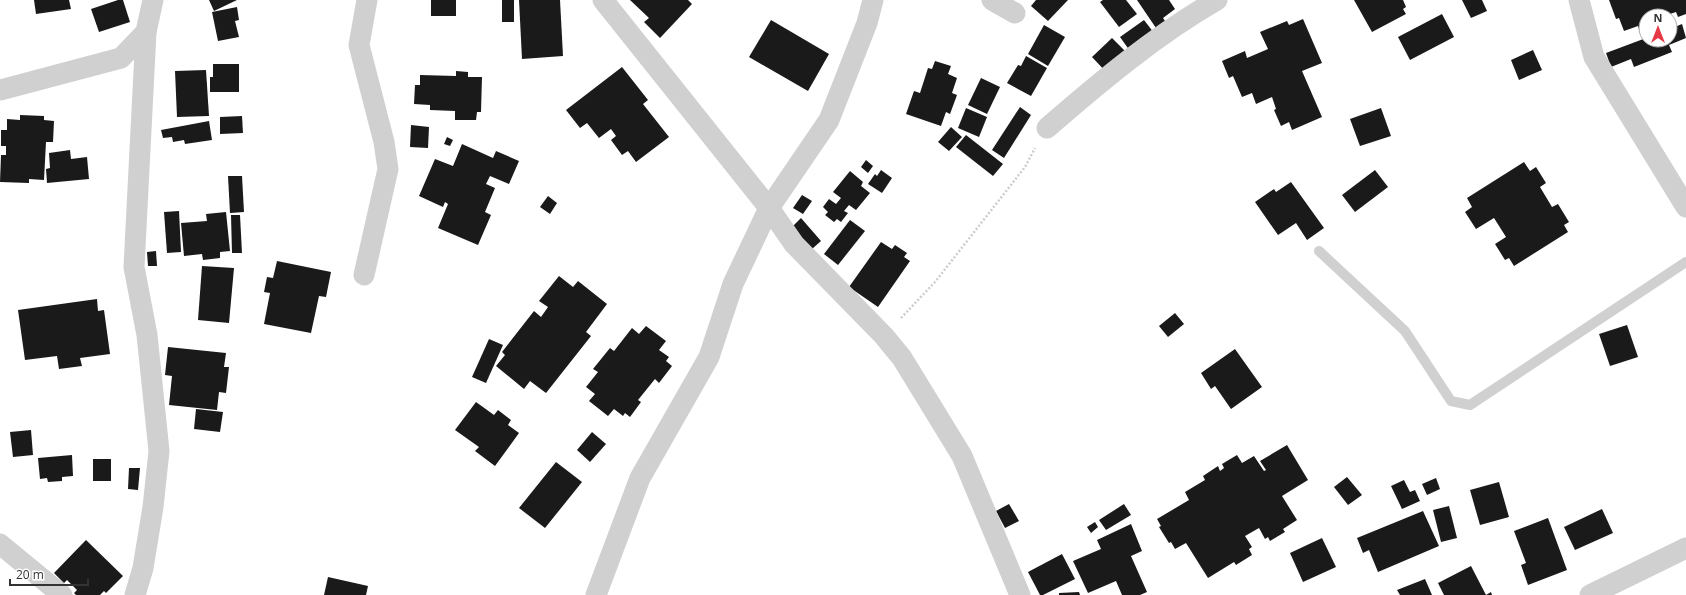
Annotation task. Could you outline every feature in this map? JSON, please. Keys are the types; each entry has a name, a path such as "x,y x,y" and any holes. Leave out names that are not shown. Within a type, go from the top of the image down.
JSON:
{"street":[{"path":"135,595 143,568 153,507 159,451 147,335 134,267 146,32 153,0"},
{"path":"364,275 388,169 384,142 359,45 368,0"},
{"path":"602,0 769,208 794,244 884,336 902,358 962,456 1020,595"},
{"path":"596,595 640,478 709,357 733,284 769,208 829,120 867,23 874,0"},
{"path":"992,0 1015,13"},
{"path":"1047,128 1183,19 1217,0"},
{"path":"1579,0 1594,57 1686,206"},
{"path":"0,90 121,58 146,32"},
{"path":"0,544 62,595"},
{"path":"1590,595 1686,548"}],"lane":[{"path":"1319,252 1405,331 1451,401 1470,406 1686,262"}],"path":[{"path":"884,336 934,282 1025,167 1047,128"}],"building":[{"path":"34,0 69,0 71,9 36,14"},
{"path":"118,0 123,0 130,22 99,32 91,9"},
{"path":"209,0 237,0 214,11"},
{"path":"431,0 456,0 456,16 431,16"},
{"path":"502,0 514,0 514,22 502,22"},
{"path":"519,0 560,0 563,56 522,59"},
{"path":"630,0 688,0 692,4 660,38 644,22 649,18"},
{"path":"1036,0 1068,0 1048,21 1031,6"},
{"path":"1103,0 1126,0 1137,14 1119,27 1100,2"},
{"path":"1137,0 1169,0 1175,9 1163,18 1165,21 1156,28"},
{"path":"1354,0 1403,0 1406,7 1403,9 1406,14 1372,32"},
{"path":"1462,0 1482,0 1487,11 1471,18"},
{"path":"1609,0 1686,0 1686,14 1678,17 1678,8 1638,8 1638,26 1624,31 1619,18 1616,19"},
{"path":"237,7 239,20 235,21 239,37 218,41 212,12"},
{"path":"1442,14 1454,37 1410,60 1398,37"},
{"path":"1303,19 1322,63 1302,71 1322,117 1292,130 1289,122 1281,126 1274,110 1276,109 1272,97 1256,104 1252,93 1242,97 1233,76 1229,78 1222,61 1245,51 1247,58 1268,49 1260,32 1287,21 1289,25"},
{"path":"771,20 829,54 808,91 749,57"},
{"path":"1144,20 1154,33 1130,51 1120,37"},
{"path":"1682,24 1686,38 1678,41 1678,26"},
{"path":"1044,25 1065,37 1048,66 1028,54"},
{"path":"1112,38 1128,54 1107,73 1092,57"},
{"path":"1638,41 1638,48 1670,48 1672,52 1634,67 1631,59 1611,67 1606,53"},
{"path":"1533,50 1542,70 1519,80 1511,60"},
{"path":"1026,56 1047,68 1031,96 1007,83 1018,65 1021,66"},
{"path":"935,61 951,66 948,74 957,78 952,93 957,95 950,114 946,112 941,126 906,114 914,91 920,93 928,68 932,69"},
{"path":"213,64 239,64 239,92 210,92 210,77 213,77"},
{"path":"622,67 648,100 643,104 669,137 636,162 628,151 622,155 611,140 616,136 611,129 599,138 587,123 580,128 566,110"},
{"path":"206,70 209,116 177,117 175,71"},
{"path":"456,71 468,72 468,77 482,77 481,112 477,112 476,120 455,120 455,111 430,110 430,105 414,104 415,85 420,85 420,75 456,76"},
{"path":"981,78 1000,87 987,114 968,105"},
{"path":"1020,107 1031,115 1004,158 992,150"},
{"path":"966,108 987,117 979,137 958,128"},
{"path":"1381,108 1391,136 1360,146 1350,119"},
{"path":"20,115 44,116 44,120 54,121 53,142 46,142 44,180 29,179 29,183 0,182 1,155 6,155 6,146 1,146 1,130 7,130 7,119 20,120"},
{"path":"242,116 243,133 220,134 220,117"},
{"path":"209,121 212,140 185,144 184,140 173,142 172,137 163,138 161,130"},
{"path":"411,125 429,127 428,148 410,147"},
{"path":"951,127 962,137 949,151 938,142"},
{"path":"966,135 1003,164 993,176 956,147"},
{"path":"447,137 453,140 450,146 444,144"},
{"path":"462,144 493,158 496,151 519,161 509,184 490,176 486,184 495,188 485,212 491,215 478,245 438,228 448,204 445,202 443,207 419,196 435,159 453,166"},
{"path":"70,150 71,159 87,157 89,179 47,183 46,169 50,168 49,153"},
{"path":"866,160 873,166 868,173 861,167"},
{"path":"1524,162 1530,171 1536,167 1546,183 1540,187 1552,207 1558,204 1569,222 1564,225 1568,232 1514,266 1509,258 1505,260 1495,244 1506,237 1494,218 1476,229 1465,212 1472,207 1467,198"},
{"path":"881,170 892,178 882,193 868,184 875,174 877,176"},
{"path":"1375,170 1388,187 1355,212 1342,195"},
{"path":"850,171 863,182 861,186 870,193 856,210 849,205 844,211 848,213 841,222 837,219 834,222 825,215 828,212 823,207 829,199 836,204 841,198 833,192"},
{"path":"228,176 242,176 244,212 230,213"},
{"path":"1291,182 1324,228 1307,240 1296,223 1278,235 1255,202 1274,189 1276,192"},
{"path":"802,195 812,201 803,214 793,208"},
{"path":"548,196 557,203 550,214 540,207"},
{"path":"179,211 181,252 167,253 164,212"},
{"path":"226,212 230,251 220,252 220,258 203,260 202,254 184,256 181,223 207,221 206,214"},
{"path":"231,215 240,215 242,253 232,253"},
{"path":"801,218 821,241 812,249 792,227"},
{"path":"850,220 865,231 838,265 824,254"},
{"path":"881,242 892,249 895,245 907,253 904,257 910,261 878,307 849,287"},
{"path":"156,251 157,266 148,266 147,252"},
{"path":"277,261 331,272 326,297 319,296 311,333 264,324 270,293 264,292 267,277 273,278"},
{"path":"202,266 234,268 229,323 198,320"},
{"path":"559,276 573,287 578,281 607,304 586,332 591,336 546,393 530,381 524,389 496,366 505,355 502,352 534,311 541,317 548,307 539,301"},
{"path":"97,299 98,311 104,310 110,354 80,358 82,366 59,369 57,356 25,360 18,310"},
{"path":"1175,313 1184,324 1168,337 1159,326"},
{"path":"1627,325 1638,357 1610,366 1599,334"},
{"path":"646,326 666,341 659,350 669,357 666,361 672,366 659,383 655,379 638,400 641,402 630,417 625,413 623,416 614,409 608,416 589,401 595,394 586,387 598,372 593,369 610,348 614,351 632,328 639,334"},
{"path":"489,339 503,345 486,383 472,377"},
{"path":"168,347 226,353 224,367 229,367 226,393 219,392 217,410 169,405 172,376 165,375"},
{"path":"1235,349 1262,387 1231,409 1215,386 1211,389 1201,373"},
{"path":"476,402 494,415 498,410 511,420 508,425 519,433 495,466 475,451 479,447 455,430"},
{"path":"196,409 223,412 220,432 194,429"},
{"path":"31,430 33,455 13,457 10,432"},
{"path":"592,432 606,444 590,462 577,450"},
{"path":"1287,445 1308,480 1282,496 1297,520 1283,529 1285,532 1270,541 1268,537 1265,539 1259,528 1245,536 1252,547 1249,549 1252,555 1236,565 1234,562 1208,578 1186,543 1175,549 1171,542 1169,543 1159,527 1161,526 1157,519 1189,500 1185,492 1205,480 1203,476 1218,466 1220,471 1224,468 1222,464 1237,455 1242,463 1254,456 1264,471 1266,470 1260,461"},
{"path":"72,455 73,476 62,477 62,481 48,482 47,478 40,479 38,458"},
{"path":"93,459 111,459 111,481 93,481"},
{"path":"556,462 582,482 545,528 519,508"},
{"path":"129,468 140,468 138,490 128,489"},
{"path":"1347,477 1362,495 1348,505 1334,487"},
{"path":"1436,478 1440,489 1427,495 1422,484"},
{"path":"1404,480 1410,492 1415,490 1420,501 1402,509 1391,486"},
{"path":"1499,482 1509,517 1480,525 1470,490"},
{"path":"1009,504 1019,521 1005,528 996,511"},
{"path":"1124,504 1131,515 1106,530 1099,520"},
{"path":"1449,506 1457,538 1441,542 1433,510"},
{"path":"1602,509 1613,533 1575,550 1564,527"},
{"path":"1423,511 1439,546 1378,572 1369,550 1363,553 1357,538"},
{"path":"1548,518 1567,570 1528,585 1521,565 1526,563 1514,531"},
{"path":"1095,522 1098,527 1091,533 1087,527"},
{"path":"1131,524 1142,551 1131,556 1147,592 1140,595 1122,595 1116,581 1088,593 1073,561 1101,549 1097,540"},
{"path":"1322,538 1336,567 1303,582 1290,553"},
{"path":"86,540 123,576 106,593 104,591 100,595 76,595 74,593 77,590 67,580 64,583 54,573"},
{"path":"1062,554 1075,579 1043,595 1040,595 1028,572"},
{"path":"1471,566 1486,595 1444,595 1438,583"},
{"path":"328,577 368,586 366,595 324,595"},
{"path":"1425,579 1432,595 1400,595 1397,590"},
{"path":"1079,592 1080,595 1059,595 1059,593"}]}
